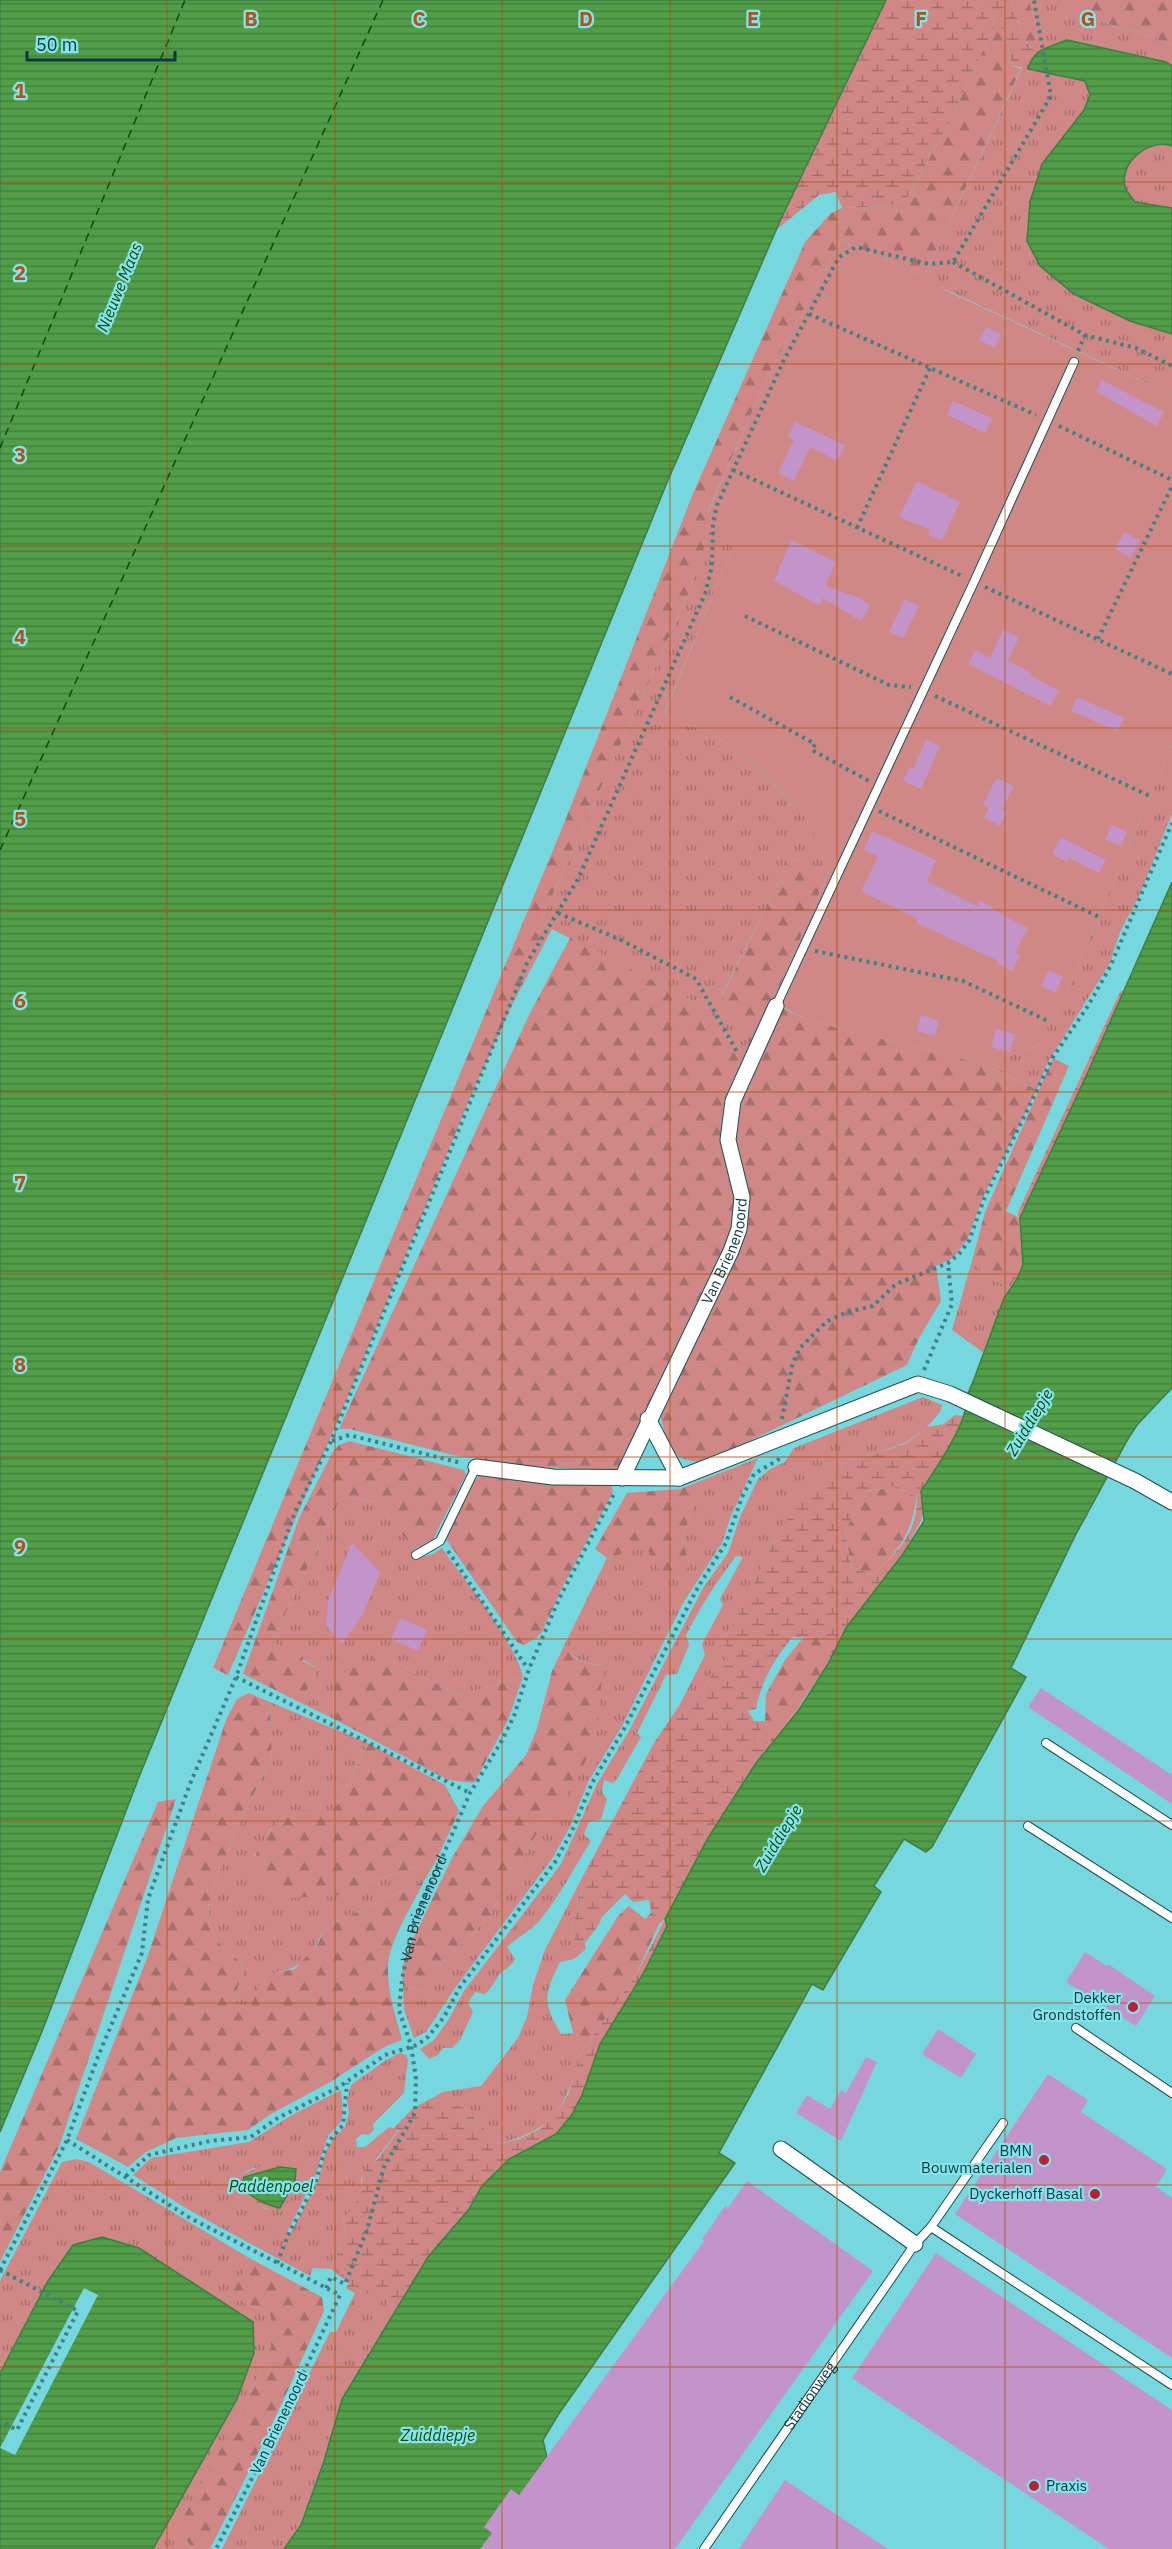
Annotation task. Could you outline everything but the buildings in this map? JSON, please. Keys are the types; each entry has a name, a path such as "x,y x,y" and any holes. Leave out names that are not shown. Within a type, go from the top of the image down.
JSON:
{"street":[{"name":"Van Brienenoord","path":"622,1478 648,1419 731,1251 739,1228 742,1197 728,1140 733,1101 776,1006"},
{"path":"476,1467 553,1477 679,1478 918,1384 950,1394 1135,1481 1172,1502"},
{"path":"648,1419 679,1478"},
{"path":"782,2149 915,2244"}],"lane":[{"path":"776,1006 1074,362"},
{"path":"416,1555 440,1541 476,1467"},
{"path":"1046,1743 1172,1825"},
{"path":"1028,1827 1172,1918"},
{"path":"1076,2028 1172,2093"},
{"name":"Stadionweg","path":"704,2549 915,2244 931,2227 1003,2123"},
{"path":"931,2227 1172,2385"}],"path":[{"path":"953,262 1052,96 1034,0"},
{"path":"0,2421 17,2430 78,2311 0,2270 67,2140 99,2054 142,1953 148,1899 190,1784 236,1677 296,1512 331,1441 528,961 578,879 705,594 712,566 713,523 717,504 784,360 839,257 856,247 929,264 953,262 1085,335 1136,348 1172,366"},
{"path":"809,314 1047,420 1172,480"},
{"path":"857,528 930,368"},
{"path":"733,470 1172,674"},
{"path":"1098,639 1172,486"},
{"path":"745,616 889,685 915,687 923,690 1150,796"},
{"path":"730,697 814,744 812,750 879,787"},
{"path":"870,807 1099,917"},
{"path":"126,2176 148,2155 210,2141 250,2137 276,2119 347,2082 385,2055 417,2045 428,2037 439,2024 460,1988 555,1862 572,1831 592,1783 698,1587 726,1543 742,1497 754,1474 785,1454 782,1423 792,1366 799,1349 826,1322 848,1312 873,1306 896,1284 948,1263 969,1241 984,1199 1053,1057 1088,1006 1110,967 1172,823"},
{"path":"558,913 621,940 696,979 746,1068"},
{"path":"802,948 963,981 1050,1022"},
{"path":"918,1384 952,1304 948,1263"},
{"path":"331,1441 349,1435 476,1467"},
{"name":"Van Brienenoord","path":"216,2549 275,2433 340,2295 326,2288 331,2277 345,2284 367,2230 384,2167 414,2118 416,2079 411,2045 399,2010 402,1979 415,1920 471,1793 510,1724 529,1670 559,1599 622,1478"},
{"path":"440,1541 529,1670"},
{"path":"236,1677 471,1793"},
{"path":"277,2263 289,2233 315,2184 324,2153 331,2139 343,2125 347,2082"},
{"path":"67,2140 190,2218 326,2288"}],"green space":[{"path":"886,0 1011,0 1025,41 1036,52 1028,69 1011,65 1008,44 994,10 993,29 949,123 907,198 890,206 842,208 836,192 819,195 776,230"},
{"path":"1011,0 1029,0 1038,34 1032,48 1025,41"},
{"path":"1029,0 1063,0 1074,13 1172,44 1172,66 1166,62 1067,40 1029,69 1086,81 1090,95 1084,110 1042,164 1074,294 1130,321 1172,334 1172,395 923,279 1038,34"},
{"path":"1063,0 1172,0 1172,44 1074,13"},
{"path":"994,8 1008,44 1011,65 1021,69 924,277 841,240 770,372 708,511 712,523 691,588 540,923 552,929 512,1005 467,1105 353,1385 228,1675 213,1668 563,826 694,491 805,242 831,213 842,208 890,206 907,198 949,123 993,29"},
{"path":"1168,144 1172,146 1172,208 1135,202 1124,185 1126,170 1136,155 1151,145"},
{"path":"841,240 1172,395 1172,746 1054,1021 1048,1026 1038,1046 1002,1056 996,1070 946,1053 937,1053 897,1041 870,1037 806,1019 773,1002 831,866 802,812 747,757 717,737 664,715 738,534 712,523 708,512 770,372"},
{"path":"712,523 738,534 664,714 717,737 747,757 802,812 832,866 828,873 790,858 722,995 751,1046 742,1064 714,1012 540,923 691,588"},
{"path":"1172,746 1172,814 1140,894 1120,932 1110,963 1047,1064 1037,1090 996,1070 1001,1056 1038,1046 1048,1026 1054,1021"},
{"path":"790,858 828,873 773,1002 751,1046 722,996"},
{"path":"570,938 714,1012 742,1064 733,1084 735,1197 734,1224 728,1245 618,1471 525,1466 453,1455 350,1429 339,1429 530,1013"},
{"path":"1129,988 976,1413 926,1503 921,1521 848,1655 573,2117 358,2466 284,2549 304,2515 311,2497 343,2396 393,2315 383,2293 355,2293 346,2288 349,2283 331,2269 345,2233 343,2219 358,2198 368,2163 377,2160 399,2130 394,2128 412,2109 432,2098 465,2108 498,2144 519,2139 540,2129 559,2109 568,2095 580,2054 636,1975 665,1919 651,1913 649,1900 633,1902 625,1894 601,1918 600,1923 585,1943 574,1941 571,1928 580,1904 582,1878 654,1743 679,1706 682,1714 702,1692 715,1669 735,1663 722,1656 726,1636 774,1541 800,1498 846,1461 907,1443 927,1427 944,1424 955,1415 964,1416 967,1393 1004,1298 1024,1261 1018,1212 1120,992","holes":["892,1487 917,1496 914,1521 905,1540 873,1575 851,1567 845,1531 866,1491","793,1637 816,1638 830,1646 828,1663 795,1712 774,1737 757,1750 758,1736 765,1721 754,1721 748,1711 756,1709 761,1689 770,1670"]},
{"path":"781,1007 806,1019 870,1037 897,1041 937,1053 946,1053 996,1070 1037,1090 984,1195 967,1240 953,1258 936,1266 941,1301 919,1338 907,1365 706,1462 684,1459 672,1450 660,1415 736,1254 739,1167 735,1137 739,1102"},
{"path":"1053,1058 1069,1066 1006,1211 1020,1218 1023,1265 1009,1288 986,1275 972,1261 985,1212"},
{"path":"972,1261 986,1275 1009,1288 984,1353 952,1330"},
{"path":"923,1397 942,1405 940,1412 927,1427 907,1442 846,1461 826,1478 774,1541 747,1599 726,1636 736,1663 715,1669 702,1692 682,1714 679,1706 705,1655 702,1644 723,1605 720,1599 743,1557 736,1556 691,1625 686,1635 689,1645 677,1674 666,1675 637,1733 641,1737 617,1779 613,1783 604,1780 602,1792 607,1799 601,1819 589,1822 584,1834 591,1841 567,1882 540,1920 507,1947 515,1959 513,1962 499,1975 485,1994 475,1992 468,2003 473,2012 460,2040 452,2048 443,2048 438,2055 429,2059 420,2049 434,2040 449,2019 464,1991 561,1864 597,1784 630,1729 703,1588 728,1553 740,1517 758,1479 770,1469 785,1462 794,1448"},
{"path":"349,1441 464,1470 466,1475 432,1541 415,1549 394,1526 379,1502 341,1497 272,1642 303,1657 303,1661 318,1668 301,1703 243,1674 299,1518 332,1453 339,1445"},
{"path":"758,1458 731,1516 722,1543 683,1603 622,1726 588,1782 571,1825 552,1859 455,1988 426,2032 414,2038 404,2009 403,1986 425,1991 441,1964 488,1918 541,1826 569,1790 603,1665 581,1661 564,1646 607,1558 646,1546 689,1563 682,1539 703,1480"},
{"path":"480,1475 611,1484 613,1492 561,1590 542,1632 524,1645 517,1642 446,1539 470,1486"},
{"path":"703,1480 682,1539 689,1563 685,1576 670,1576 664,1573 656,1565 646,1547 607,1558 595,1549 627,1493 680,1489"},
{"path":"892,1487 917,1496 915,1509 908,1531 898,1548 873,1575 851,1567 845,1531 866,1491"},
{"path":"341,1497 379,1502 394,1526 415,1549 416,1559 433,1554 442,1548 499,1628 518,1661 523,1677 461,1695 418,1675 383,1654 333,1692 334,1719 301,1703 318,1668 272,1642"},
{"path":"803,1638 816,1638 830,1646 828,1664 797,1709 766,1747 757,1751 758,1736 765,1721 766,1694 785,1660"},
{"path":"564,1646 572,1656 581,1661 603,1665 596,1743 569,1790 541,1826 488,1918 441,1964 425,1991 403,1986 402,1967 411,1943 452,1858 483,1806 526,1755 537,1729 552,1671"},
{"path":"383,1654 418,1675 461,1695 523,1677 508,1720 474,1783 448,1780 334,1719 333,1692 338,1675"},
{"path":"249,1693 270,1702 272,1758 245,1811 220,1869 208,1906 210,1927 218,1942 243,1965 233,2002 250,2010 263,1975 295,1969 318,1944 325,1927 424,1881 401,1925 389,1960 389,1988 402,2040 386,2046 332,2081 271,2114 248,2130 176,2138 146,2152 128,2167 76,2139 147,1958 226,1720 237,1699"},
{"path":"270,1702 368,1743 339,1803 331,1811 312,1811 270,1829 254,1856 311,1896 335,1895 365,1883 436,1861 424,1881 325,1927 317,1944 302,1963 277,1972 250,2010 233,2002 243,1965 218,1942 210,1927 208,1906 220,1869 245,1811 272,1758"},
{"path":"368,1743 445,1785 459,1811 436,1861 365,1883 335,1896 286,1898 267,1888 252,1869 265,1837 288,1810 331,1811 339,1803"},
{"path":"176,1799 59,2147 0,2262 0,2172 158,1802"},
{"path":"582,1878 580,1904 571,1928 574,1941 585,1943 586,1949 574,1959 560,1962 547,1998 551,2014 561,2034 573,2033 573,2048 580,2054 575,2073 563,2103 555,2114 533,2131 498,2144 465,2108 432,2098 443,2092 481,2086 518,2038 527,2017 533,1985 545,1950"},
{"path":"629,1906 645,1919 651,1913 665,1919 659,1924 636,1975 580,2054 573,2048 573,2033 565,2000 618,1916"},
{"path":"400,2053 406,2055 408,2060 404,2093 373,2124 374,2130 356,2139 357,2147 365,2147 389,2127 399,2129 361,2179 358,2201 343,2219 345,2233 331,2269 313,2268 310,2276 194,2213 133,2175 151,2158 249,2142 292,2115 341,2090 343,2114 340,2123 328,2136 315,2177 287,2232 290,2234 318,2182 325,2153 333,2139 345,2127 349,2112 347,2100 351,2085","holes":["255,2167 267,2210 237,2192 233,2183 240,2175"]},
{"path":"76,2159 89,2162 251,2259 231,2295 271,2316 271,2346 245,2405 181,2523 191,2549 153,2549 237,2399 253,2322 102,2237 72,2245 48,2281 0,2373 0,2281 62,2162"},
{"name":"Paddenpoel","path":"276,2160 290,2161 301,2167 300,2184 283,2211 254,2204 237,2190 233,2183 240,2175"},
{"path":"251,2259 322,2297 324,2311 269,2431 210,2549 191,2549 180,2523 245,2405 271,2346 271,2316 231,2295"},
{"path":"355,2293 383,2293 393,2315 343,2396 304,2515 284,2549 222,2549 330,2332 336,2332"}],"water":[{"name":"Nieuwe Maas","path":"0,0 886,0 780,221 666,485 139,1777 43,2029 0,2132"},
{"path":"1067,40 1166,62 1172,66 1172,146 1155,145 1138,154 1127,168 1124,177 1126,188 1135,202 1172,208 1172,334 1130,321 1074,294 1040,266 1027,241 1030,202 1042,164 1084,110 1090,95 1085,81 1028,69 1030,62 1038,53"},
{"name":"Zuiddiepje","path":"1172,882 1172,1388 1137,1425 1075,1536 1011,1668 1026,1677 932,1847 926,1852 904,1839 874,1886 881,1892 823,1990 812,1984 719,2153 735,2163 558,2415 543,2440 547,2457 483,2549 284,2549 301,2525 324,2461 342,2399 428,2257 469,2209 482,2186 509,2159 556,2134 571,2116 582,2095 600,2044 643,1974 667,1926 665,1919 708,1838 756,1763 799,1710 828,1664 846,1628 903,1554 924,1521 921,1491 959,1428 969,1391 1004,1298 1023,1265 1020,1218"},
{"name":"Paddenpoel","path":"280,2167 296,2169 295,2181 280,2208 258,2200 241,2186 244,2177"},
{"path":"102,2237 139,2248 253,2322 254,2353 237,2399 153,2549 0,2549 0,2373 48,2281 73,2245"}],"pier":[{"path":"84,2288 98,2295 15,2455 0,2448"}],"ferry route":[{"path":"0,448 185,0"},
{"path":"0,850 383,0"}],"place":[{"name":"Dekker Grondstoffen","path":"1133,2007"},
{"name":"BMN Bouwmaterialen","path":"1044,2160"},
{"name":"Dyckerhoff Basal","path":"1095,2194"},
{"name":"Praxis","path":"1034,2486"}]}
